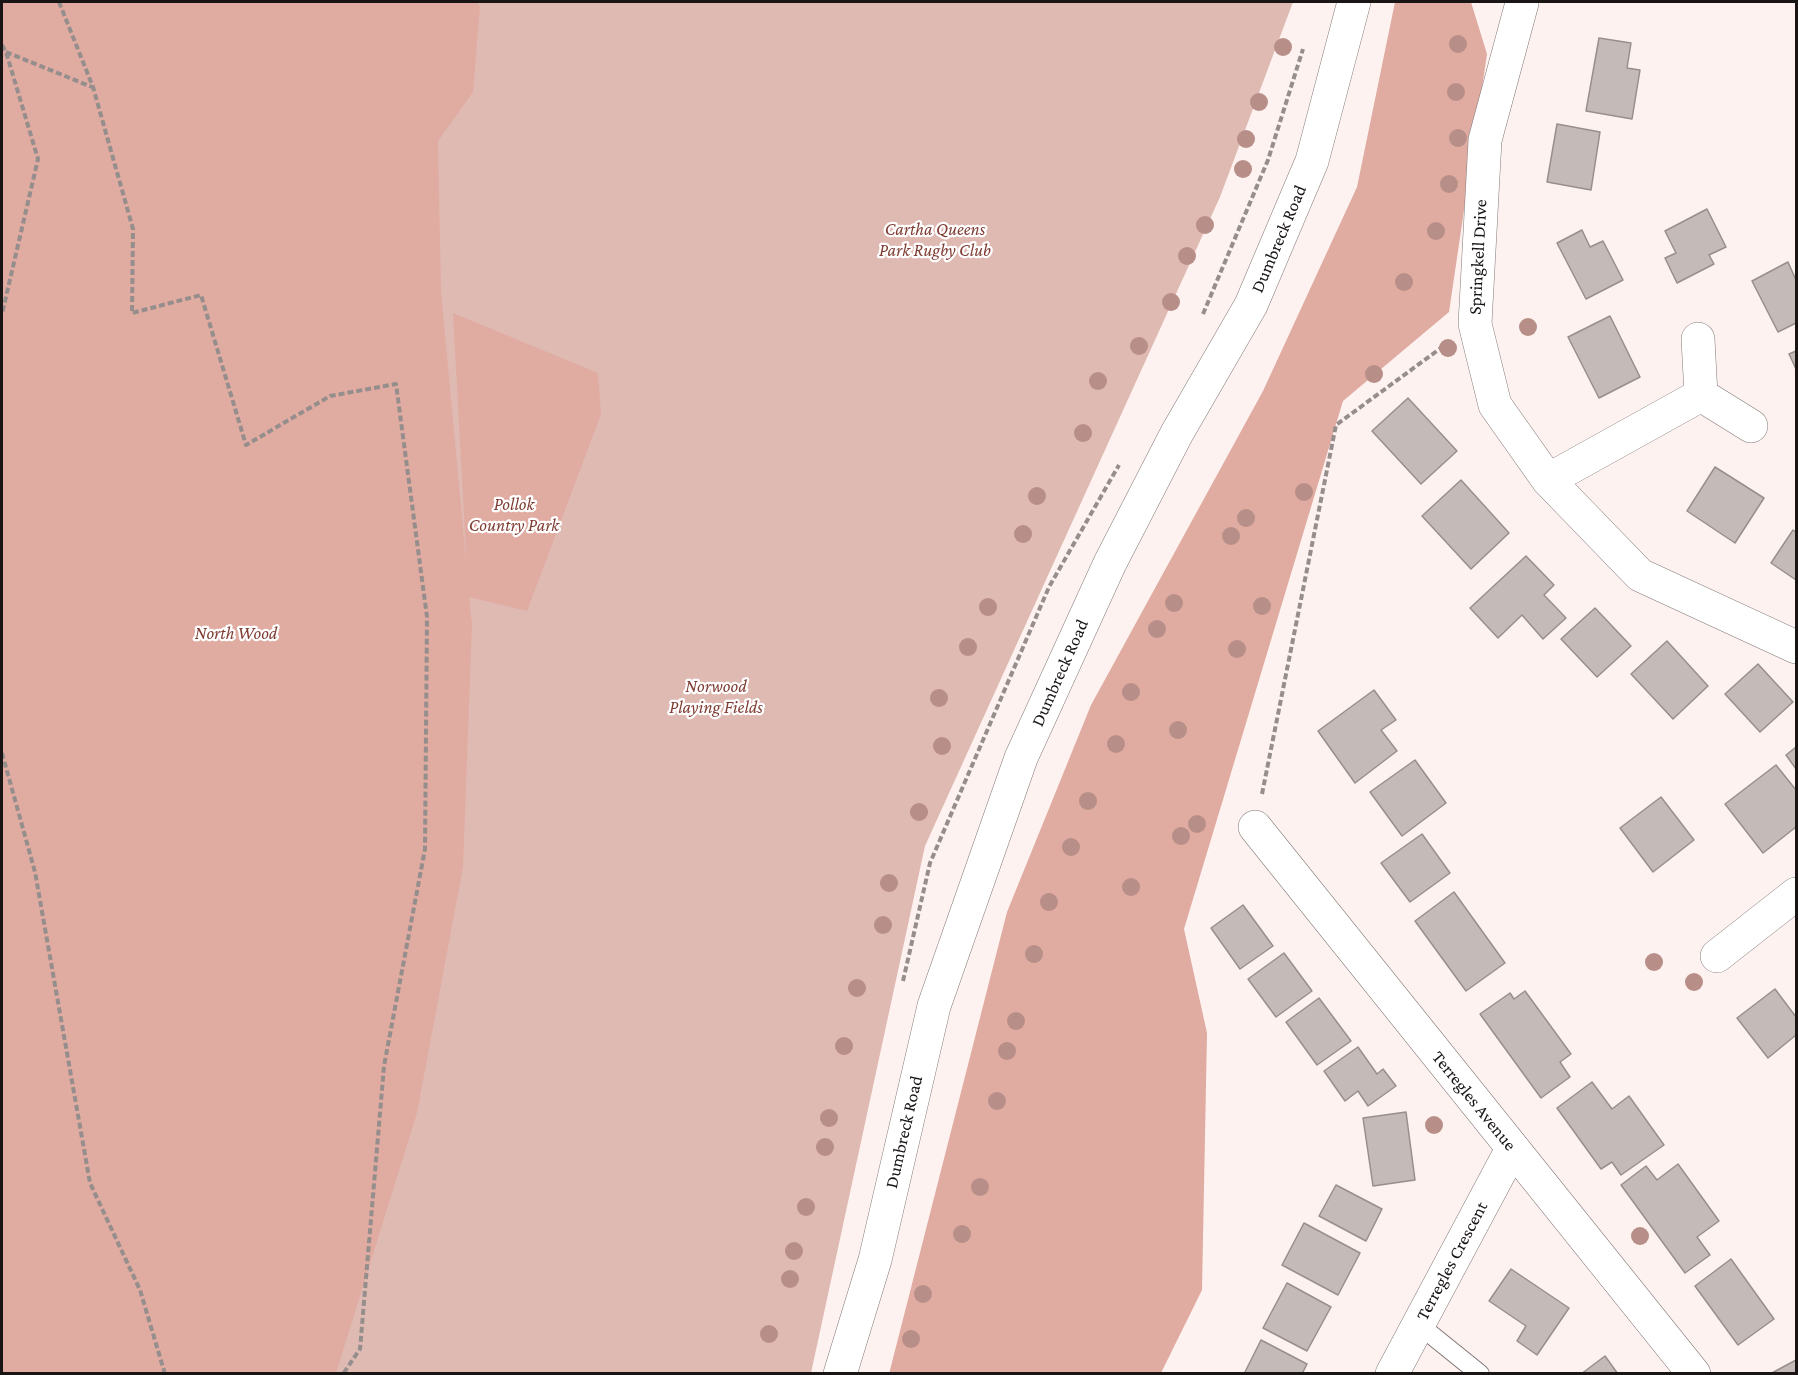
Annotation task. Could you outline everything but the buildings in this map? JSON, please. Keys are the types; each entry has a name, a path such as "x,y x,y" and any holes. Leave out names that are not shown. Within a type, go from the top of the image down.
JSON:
{"street":[{"name":"Dumbreck Road","path":"840,1374 875,1260 934,1006 1021,758 1110,563 1177,433 1251,305 1312,161 1354,2"},
{"name":"Springkell Drive","path":"1523,2 1485,140 1475,324 1495,405 1548,480 1640,575 1797,647"},
{"path":"1698,339 1701,395"},
{"path":"1548,480 1701,395"},
{"path":"1701,395 1751,426"},
{"name":"Terregles Avenue","path":"1255,827 1694,1374"},
{"path":"1717,956 1797,894"},
{"name":"Terregles Crescent","path":"1392,1374 1512,1149"}],"lane":[{"path":"1418,1324 1480,1374"}],"path":[{"path":"59,2 93,87 133,229 132,313 201,296 246,445 330,396 396,384 427,618 424,849 384,1066 360,1349 343,1374"},
{"path":"2,45 38,159 2,315"},
{"path":"6,52 93,87"},
{"path":"1255,827 1336,425 1475,324"},
{"path":"2,753 35,872 90,1182 140,1290 165,1374"}],"green space":[{"name":"Pollok Country Park","path":"2,2 1293,2 1220,197 925,846 811,1373 2,1374"},
{"name":"North Wood","path":"2,2 477,2 480,7 473,92 438,141 441,291 467,571 453,313 598,373 601,414 527,611 469,597 472,624 463,867 417,1113 336,1373 2,1373"},
{"path":"1395,2 1471,2 1487,54 1449,312 1343,401 1184,929 1207,1033 1202,1290 1161,1373 889,1374 1007,912 1091,705 1263,391 1357,187"}],"park label":[{"name":"Cartha Queens Park Rugby Club","path":"935,239"},
{"name":"Norwood Playing Fields","path":"716,696"}]}
